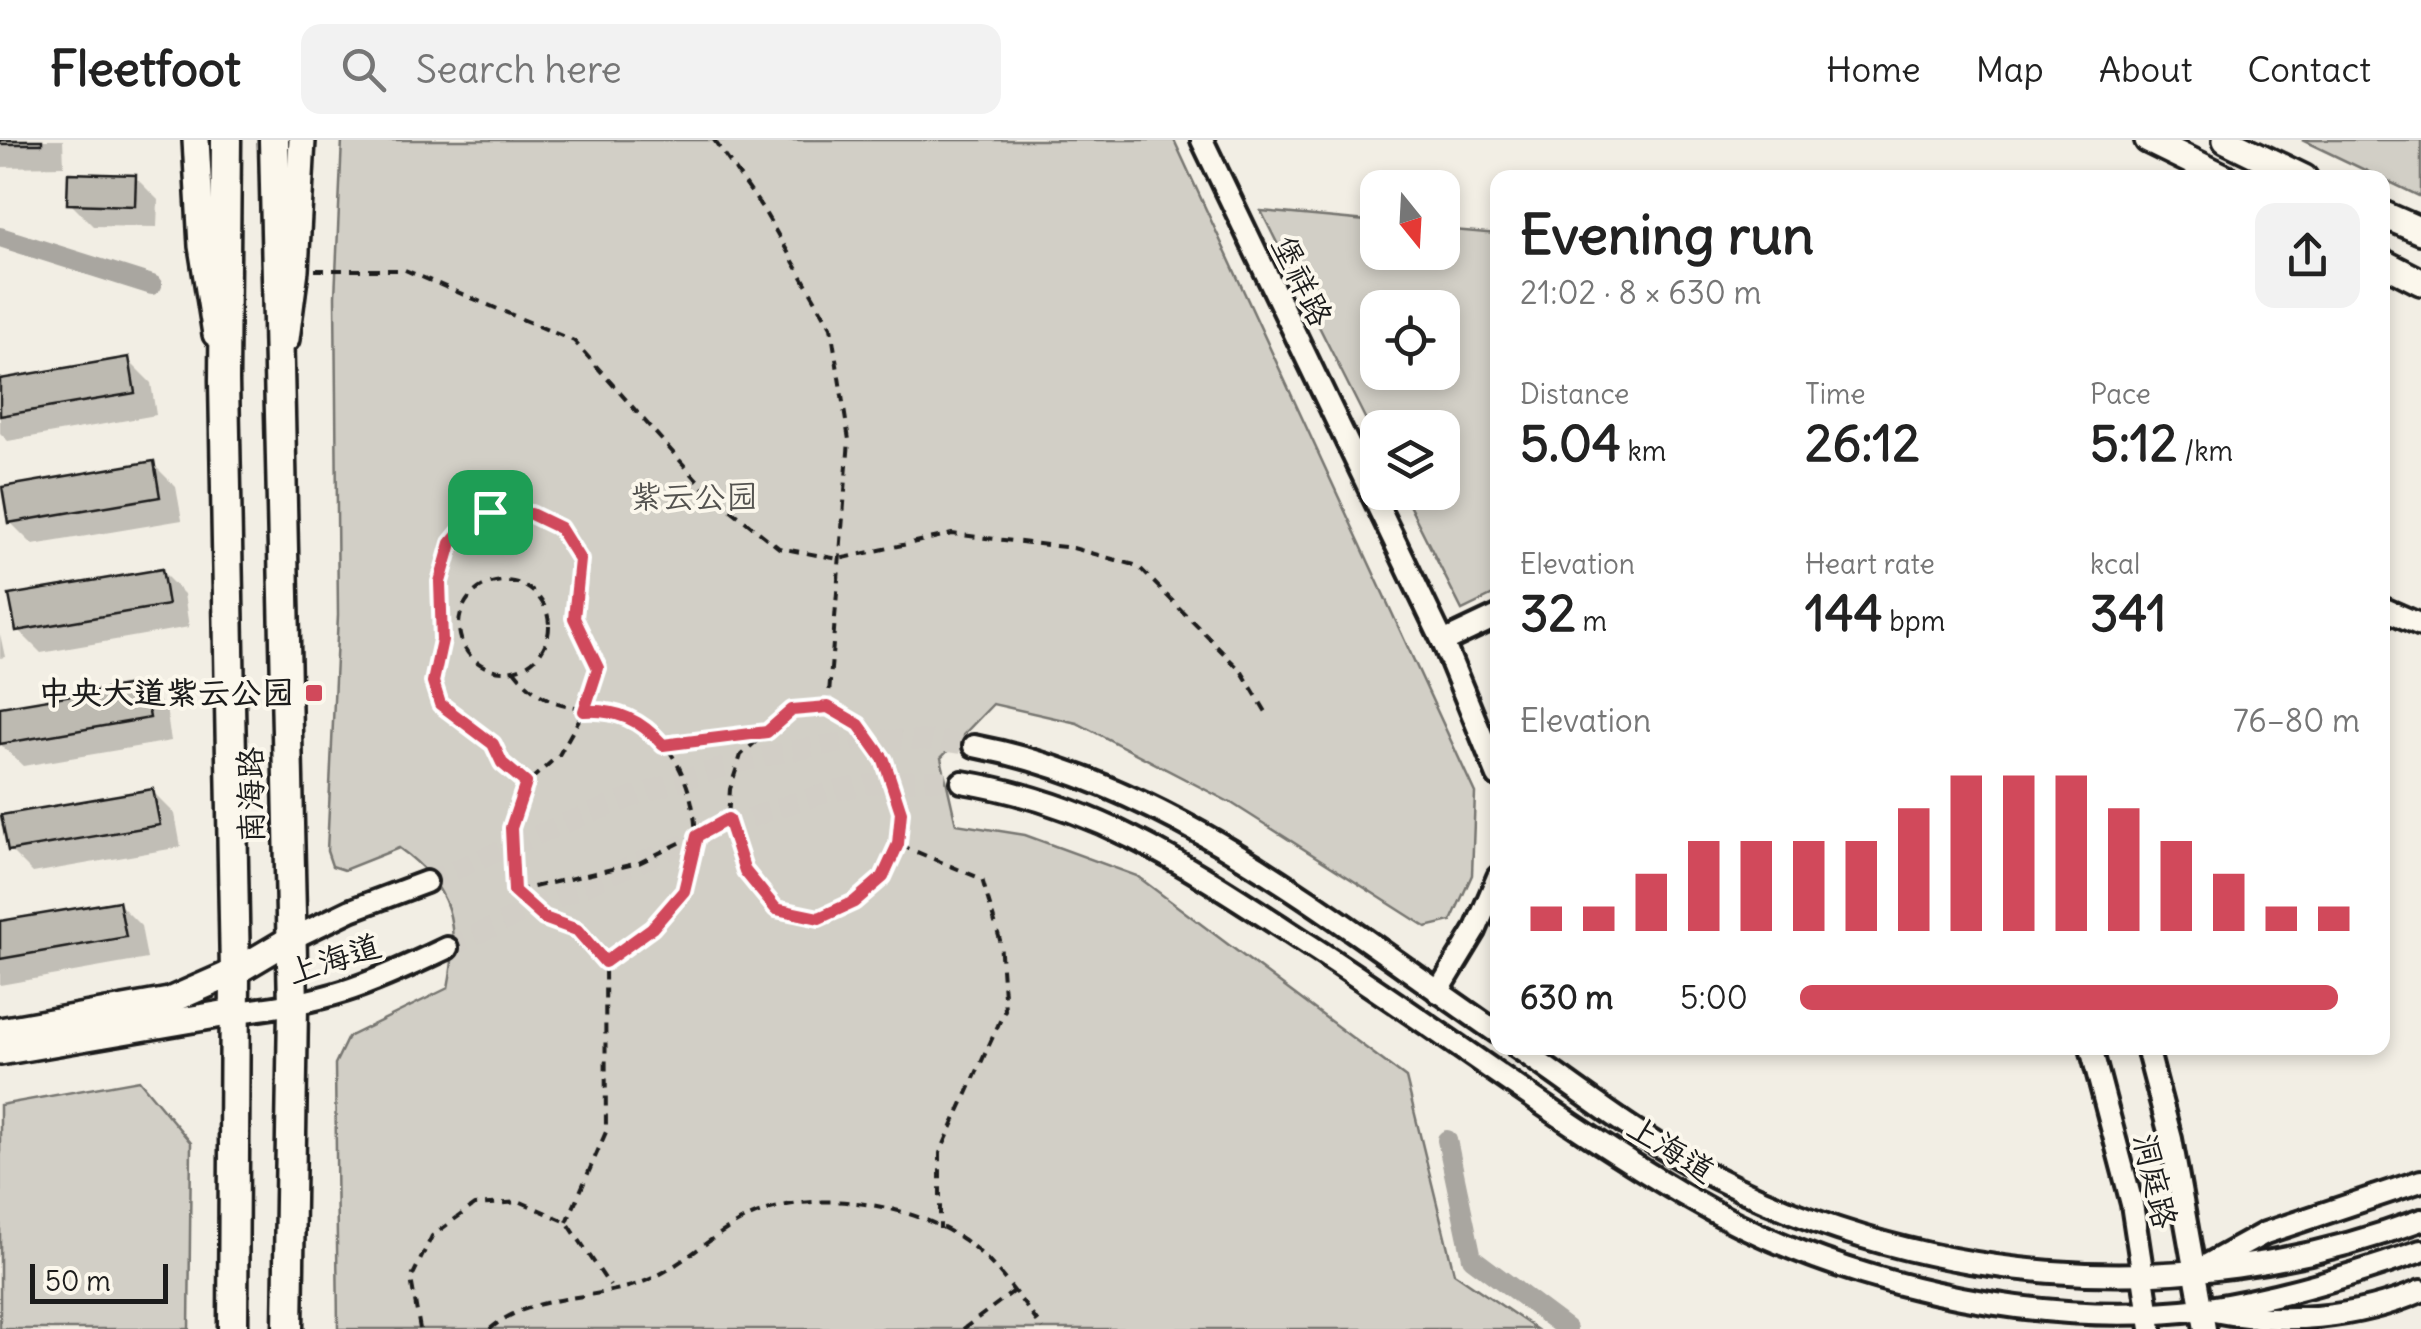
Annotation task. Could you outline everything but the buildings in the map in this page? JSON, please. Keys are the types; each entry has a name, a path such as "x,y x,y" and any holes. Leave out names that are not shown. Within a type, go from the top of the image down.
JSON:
{"highway":[{"name":"南海路","path":"226,140 224,381 236,972 234,1329"},
{"name":"南海路","path":"274,140 276,398 293,1006 288,1329"}],"main road":[{"path":"196,140 202,246 224,381"},
{"path":"276,398 296,270 302,140"},
{"path":"2148,140 2210,170"},
{"path":"2226,140 2288,170"},
{"path":"2390,218 2421,232"},
{"path":"2390,266 2421,282"},
{"path":"0,1030 169,1002 236,972 290,940"},
{"path":"0,1052 234,1012"}],"street":[{"name":"堡祥路","path":"1202,140 1442,642 1490,757"},
{"path":"2390,611 2421,625"},
{"path":"1442,642 1490,620"},
{"path":"974,746 1048,764 1148,803 1258,869 1490,1028"},
{"name":"上海道","path":"962,782 1046,798 1160,852 1426,1021 1646,1172 1738,1224 1833,1264 1939,1296 2150,1321 2203,1319 2421,1251"},
{"name":"上海道","path":"290,940 351,910 426,882"},
{"path":"1438,992 1490,895"},
{"name":"上海道","path":"234,1012 293,1006 350,992 447,948"},
{"name":"上海道","path":"1528,1055 1685,1161 1820,1224 1954,1262 2092,1276 2197,1271 2309,1254 2421,1220"},
{"name":"洞庭路","path":"2093,1055 2146,1275 2150,1321"},
{"name":"洞庭路","path":"2149,1055 2197,1271 2203,1319"},
{"path":"2197,1271 2265,1233 2421,1181"},
{"path":"2203,1319 2315,1318 2421,1291"}],"path":[{"path":"714,140 763,210 831,326 849,440 828,707"},
{"path":"296,270 405,270 574,341 707,491 779,548 839,560 952,534 1074,548 1138,566 1242,672 1266,712"},
{"path":"526,783 502,763 493,744 440,704 433,682 442,640 440,582 451,543 466,525 490,512 531,514 560,528 580,560 574,618 598,668 584,711 559,755 526,783 511,828 514,891 544,918 577,930 605,962 606,1132 566,1222"},
{"path":"514,670 527,665 546,643 547,614 531,590 504,581 490,584 466,602 460,616 463,646 484,667 514,670 530,692 584,711 609,710 648,728 682,770 697,836 684,891 652,928 605,962"},
{"path":"828,707 859,725 884,760 901,812 898,844 883,877 854,902 819,918 776,909 745,871 728,819 730,788 742,755 792,710 828,707"},
{"path":"663,745 767,732"},
{"path":"514,891 639,863 728,819"},
{"path":"898,844 982,879 1000,940 1005,1010 940,1153 940,1228"},
{"path":"490,1329 521,1312 643,1282 749,1217 814,1200 891,1209 963,1238 1014,1291 1043,1329"},
{"path":"420,1329 411,1279 432,1236 474,1204 521,1202 566,1222 611,1288"},
{"path":"962,1329 1014,1291"}],"green space":[{"name":"紫云公园","path":"342,140 1174,140 1475,793 1472,875 1451,921 1426,927 1233,804 1077,723 993,704 941,758 956,824 1025,835 1137,876 1406,1078 1454,1273 1536,1329 338,1329 335,1064 348,1037 448,988 453,946 448,909 441,893 417,862 399,848 344,870 332,866 327,851 338,615 335,297"},
{"path":"2302,140 2421,140 2421,197 2390,182 2390,170 2365,170"},
{"path":"1261,211 1360,220 1360,270 1460,270 1460,231 1490,233 1490,596 1462,610 1412,510 1460,510 1460,410 1361,410"},
{"path":"139,1080 191,1143 189,1329 0,1329 0,1105"}],"waterway":[{"path":"0,237 152,285"},
{"path":"1447,1140 1472,1258 1567,1329"}],"tunnel":[{"path":"426,882 624,800 764,757 835,744 905,740 974,746"},
{"path":"447,948 619,871 816,796 887,782 962,782"}],"place":[{"name":"中央大道紫云公园","path":"314,693"}],"route":[{"path":"490,512 531,514 560,528 580,560 574,618 598,668 584,711 609,710 648,728 663,745 767,732 792,710 828,707 859,725 884,760 901,812 898,844 883,877 854,902 819,918 776,909 745,871 728,819 697,836 684,891 652,928 605,962 577,930 544,918 514,891 511,828 526,783 502,763 493,744 440,704 433,682 442,640 440,582 451,543 466,525 490,512"}]}
